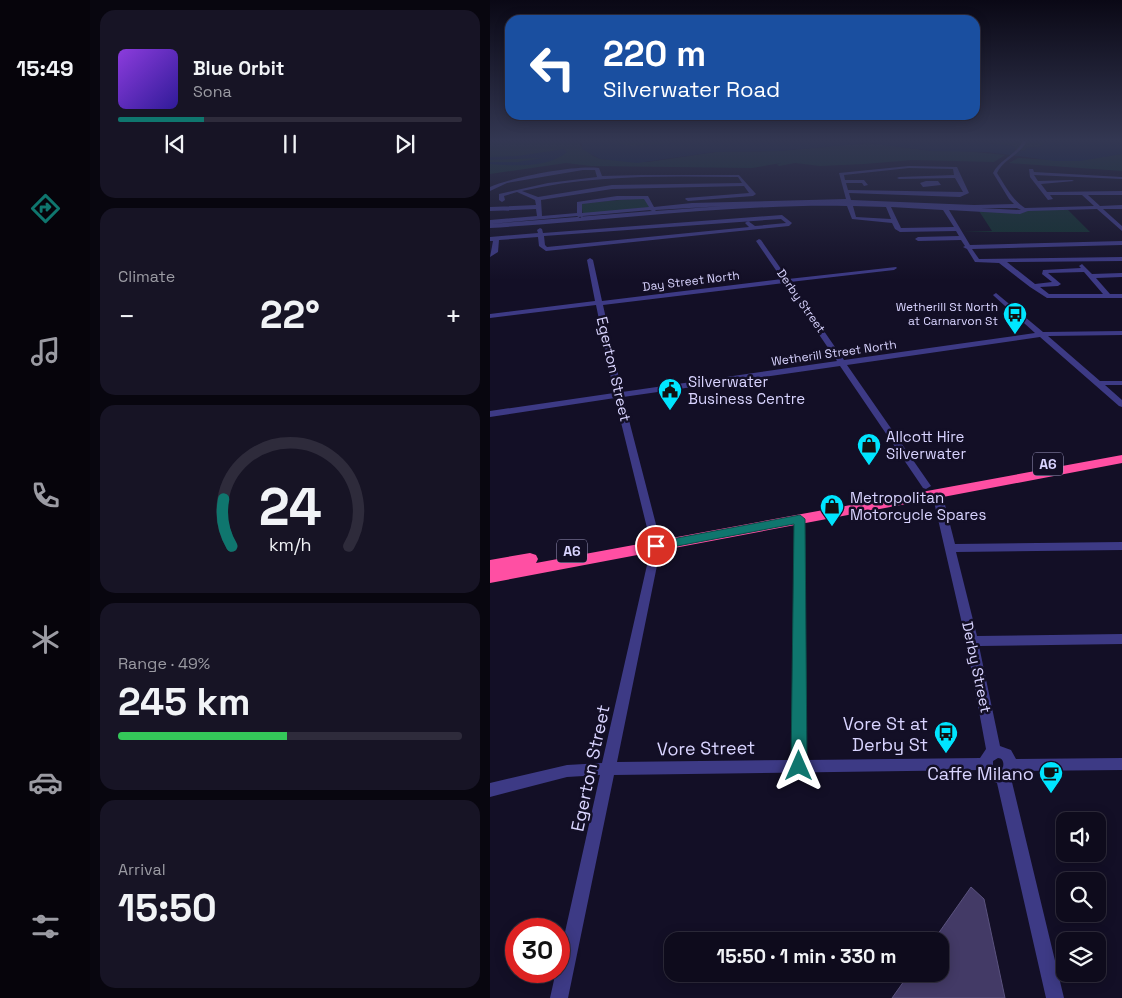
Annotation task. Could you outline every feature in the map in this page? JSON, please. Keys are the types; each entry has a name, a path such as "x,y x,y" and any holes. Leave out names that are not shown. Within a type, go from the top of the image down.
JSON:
{"highway":[{"name":"A6","path":"490,566 800,519 1122,451"},
{"name":"A6","path":"490,577 655,541 931,490 1122,459"}],"street":[{"path":"509,188 538,199 604,188"},
{"path":"502,200 501,195 538,188"},
{"path":"681,188 705,229 704,233"},
{"path":"688,199 752,195 748,188"},
{"path":"845,188 854,218 894,221"},
{"path":"846,191 879,188"},
{"path":"912,188 936,194 964,194 966,192 964,188"},
{"path":"933,188 966,247 977,261 1122,259"},
{"path":"997,188 1011,208"},
{"path":"1004,188 1011,198 1023,208 1122,207"},
{"path":"1041,188 1059,208"},
{"path":"1083,193 1121,229"},
{"path":"1046,194 1121,193"},
{"path":"580,216 579,203 617,198 646,197 653,210"},
{"path":"538,199 540,236 544,249 787,225 794,228"},
{"path":"490,224 693,208 849,203 888,206 1011,208 1023,212 1023,208"},
{"path":"539,221 580,216 693,208 849,203 944,207"},
{"path":"888,206 898,229 957,229"},
{"path":"490,209 538,207"},
{"path":"737,207 753,228"},
{"path":"490,255 495,252 493,239 745,218 782,217 789,223 787,225"},
{"path":"909,230 912,237 935,243 938,242 937,238 962,238"},
{"name":"Derby Street","path":"759,241 931,490 950,548 972,641 990,758"},
{"path":"966,247 1122,243"},
{"path":"1048,245 1060,260"},
{"name":"Egerton Street","path":"559,998 610,768 655,541 619,396 590,260"},
{"path":"1077,260 1108,296"},
{"path":"1000,261 1032,286 1049,296 1122,296"},
{"name":"Day Street North","path":"490,316 894,268"},
{"path":"1032,286 1058,284 1044,273 1045,271 1122,275"},
{"path":"996,295 1122,404"},
{"name":"Wetherill Street North","path":"490,414 1042,334 1122,333"},
{"path":"1098,383 1122,383"},
{"path":"799,766 800,519"},
{"path":"950,548 1122,546"},
{"path":"972,641 1122,639"},
{"path":"1055,998 1007,770 1005,756 990,758 992,773 1007,770 1122,764"},
{"name":"Vore Street","path":"490,790 567,771 610,768 799,766 990,758"}],"green space":[{"path":"646,198 650,208 583,214 581,203"},
{"path":"1030,210 1068,210 1090,232 962,232 992,231 979,211 1021,213"}],"building":[{"path":"971,887 984,899 1005,998 892,998 903,982 949,982 949,932 939,932"}],"place":[{"name":"Wetherill St North at Carnarvon St","path":"1015,335"},
{"name":"Silverwater Business Centre","path":"670,411"},
{"name":"Allcott Hire Silverwater","path":"869,466"},
{"name":"Metropolitan Motorcycle Spares","path":"832,527"},
{"name":"Vore St at Derby St","path":"946,754"},
{"name":"Caffe Milano","path":"1051,794"}],"route":[{"path":"656,546 800,519 799,766"}]}
